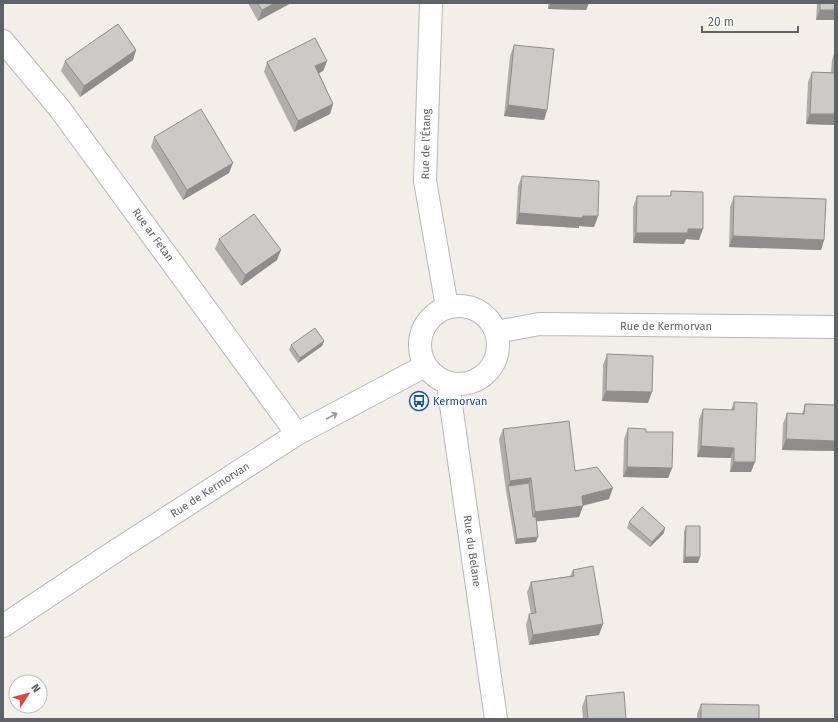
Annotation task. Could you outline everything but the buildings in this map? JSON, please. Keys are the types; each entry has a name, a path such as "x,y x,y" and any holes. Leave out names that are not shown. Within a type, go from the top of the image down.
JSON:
{"street":[{"name":"Rue de l'Étang","path":"431,3 424,181 447,307"},
{"name":"Rue ar Fetan","path":"3,40 60,109 297,434"},
{"path":"462,306 477,309 489,319 497,332 499,344 498,356 492,367 484,376 473,382 461,385 448,384 435,377 425,366 420,352 420,338 425,325 434,314 447,307 462,306"},
{"name":"Rue de Kermorvan","path":"497,332 539,324 835,327"},
{"name":"Rue de Kermorvan","path":"3,626 114,552 297,434 425,366"},
{"name":"Rue du Belane","path":"448,384 496,719"}],"place":[{"name":"Kermorvan","path":"419,401"}]}
